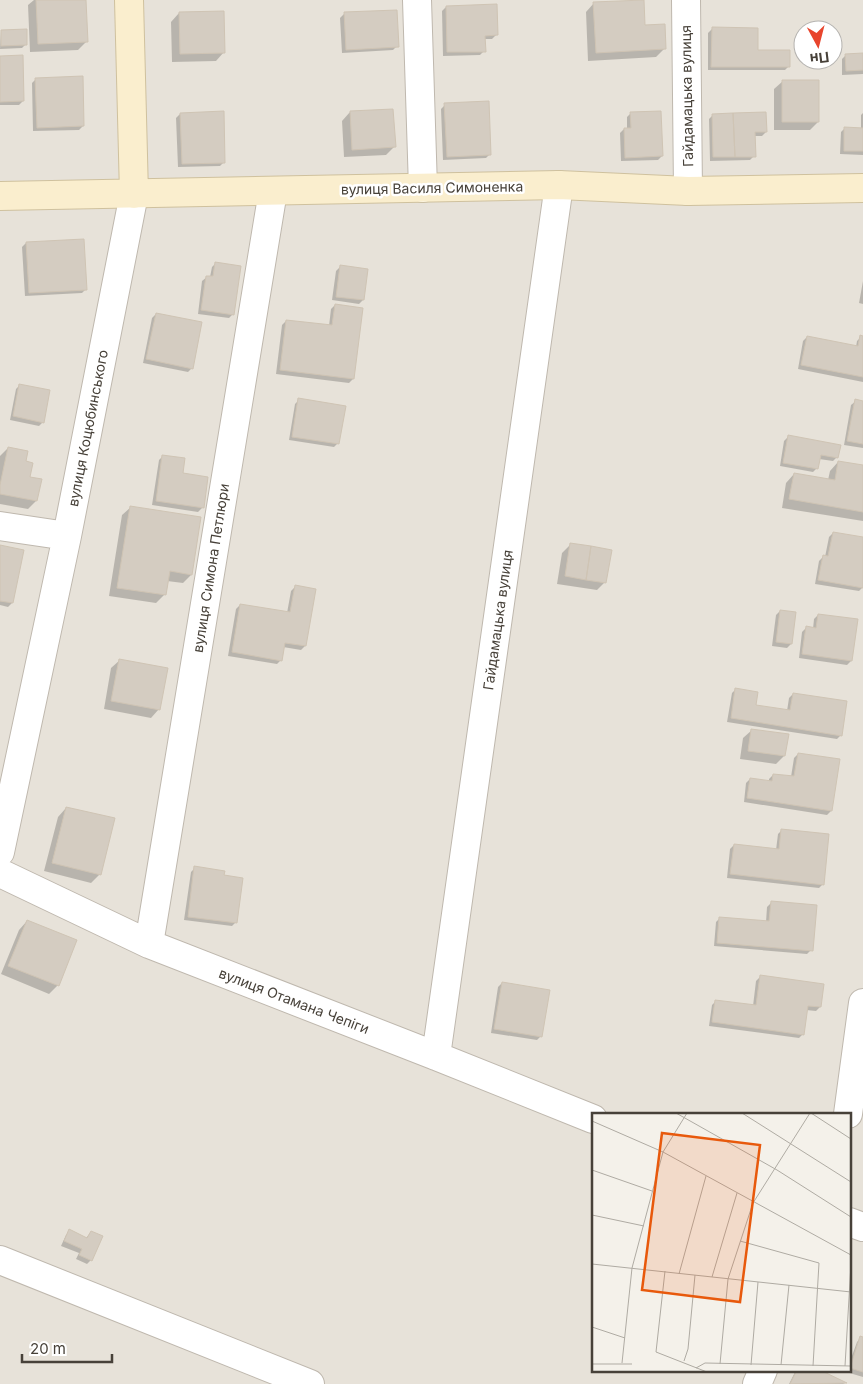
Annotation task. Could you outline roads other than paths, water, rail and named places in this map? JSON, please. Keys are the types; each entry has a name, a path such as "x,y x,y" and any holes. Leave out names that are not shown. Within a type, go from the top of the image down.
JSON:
{"street":[{"name":"вулиця Коцюбинського","path":"0,852 66,536 134,194 129,0"},
{"path":"417,0 423,188"},
{"name":"Гайдамацька вулиця","path":"686,0 688,191"},
{"name":"вулиця Василя Симоненка","path":"0,196 559,185 688,191 863,188"},
{"name":"Гайдамацька вулиця","path":"436,1056 559,185"},
{"name":"вулиця Симона Петлюри","path":"149,944 273,191"},
{"path":"0,526 66,536"},
{"name":"вулиця Отамана Чепіги","path":"0,873 149,944 436,1056 592,1120"},
{"path":"848,1113 863,1003"},
{"path":"850,1222 863,1227"},
{"path":"0,1260 310,1384"},
{"path":"757,1384 762,1372"}]}
